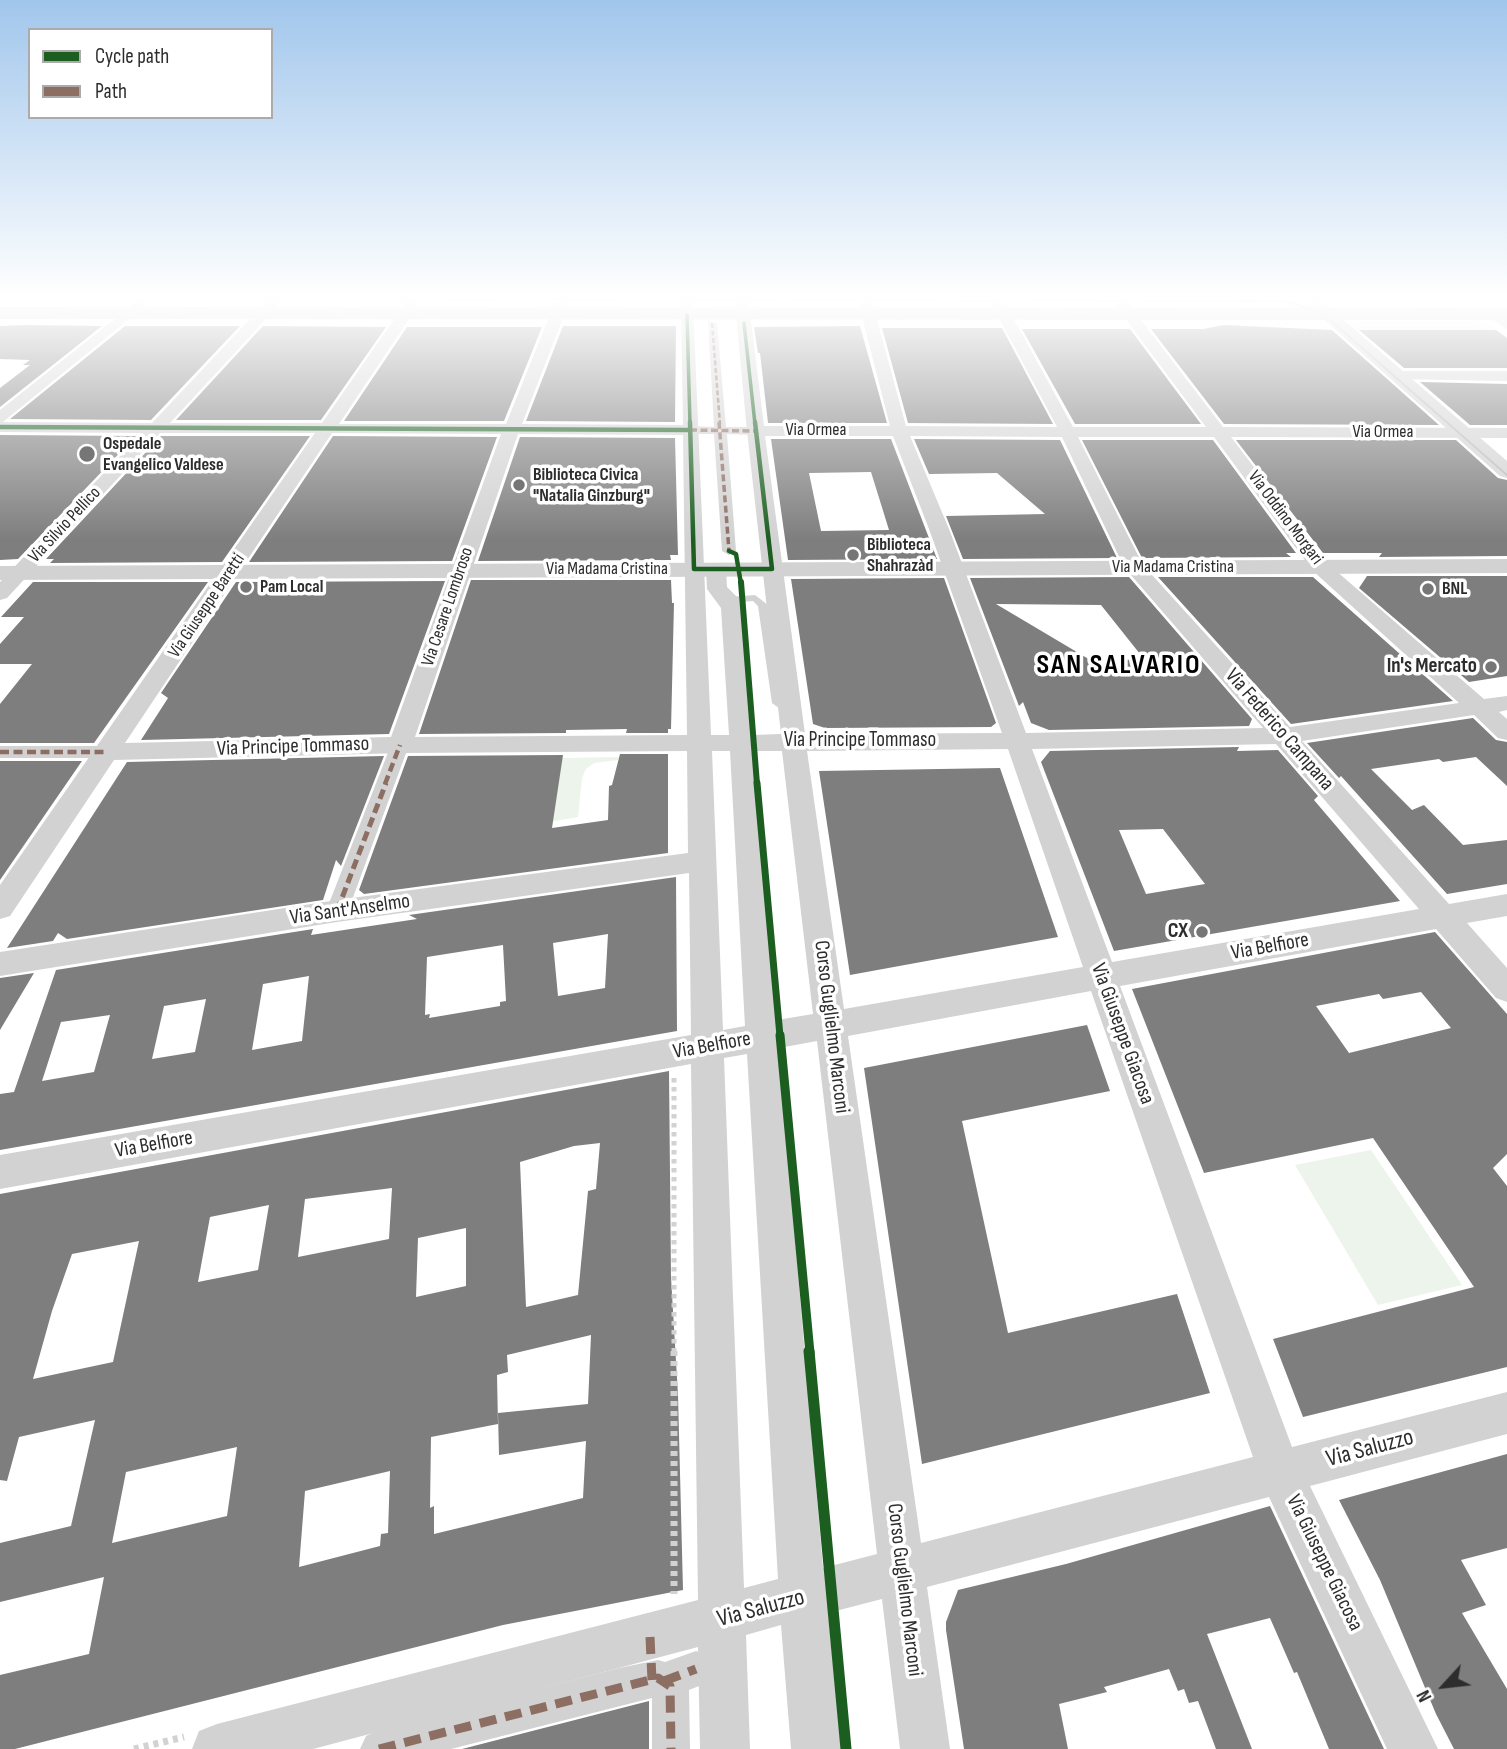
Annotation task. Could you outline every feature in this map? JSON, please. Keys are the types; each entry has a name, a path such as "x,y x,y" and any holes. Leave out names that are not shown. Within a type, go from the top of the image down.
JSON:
{"street":[{"path":"0,418 49,378"},
{"name":"Via Silvio Pellico","path":"0,594 10,573 203,378"},
{"name":"Via Giuseppe Baretti","path":"0,908 361,378"},
{"name":"Via Cesare Lombroso","path":"337,911 400,745 532,378"},
{"path":"689,378 690,430 717,572 732,608 816,1749"},
{"path":"715,378 719,431 717,572 699,743 725,1749"},
{"name":"Corso Guglielmo Marconi","path":"749,378 925,1749"},
{"name":"Via Giuseppe Giacosa","path":"886,378 899,430 1017,741 1280,1473 1413,1749"},
{"name":"Via Federico Campana","path":"1039,378 1134,567 1507,989"},
{"name":"Via Oddino Morgari","path":"1178,378 1320,567 1507,732"},
{"path":"1400,378 1507,472"},
{"name":"Via Ormea","path":"0,427 1507,433"},
{"name":"Via Madama Cristina","path":"10,573 462,569 717,572 772,569 1507,566"},
{"name":"Via Principe Tommaso","path":"0,752 699,743 742,741 792,727 1017,741 1285,736 1507,703"},
{"name":"Via Sant'Anselmo","path":"0,964 337,911 670,864 702,862"},
{"name":"Via Belfiore","path":"0,1172 1507,905"},
{"name":"Via Saluzzo","path":"203,1742 667,1654 722,1619 1507,1413"},
{"path":"379,1749 619,1686 667,1654 671,1696 671,1749"}],"lane":[{"path":"717,572 763,605 778,703 792,727"}],"path":[{"path":"663,1073 674,1076 667,1654"},
{"path":"134,1749 203,1742"}],"shaded area":[{"path":"619,757 618,760 594,763 586,769 582,778 578,817 537,824 562,758"},
{"path":"1371,1150 1462,1285 1378,1305 1295,1165"}],"building":[{"path":"14,378 37,378 0,407 0,388"},
{"path":"61,378 191,378 151,420 10,419"},
{"path":"215,378 351,378 321,420 176,420"},
{"path":"373,378 522,378 504,421 344,421"},
{"path":"543,378 675,378 675,422 526,421"},
{"path":"763,378 874,378 887,423 768,423"},
{"path":"896,378 1028,378 1053,424 908,423"},
{"path":"1049,378 1166,378 1201,424 1075,424"},
{"path":"1188,378 1386,378 1439,425 1224,424"},
{"path":"1420,382 1507,384 1507,425 1470,425"},
{"path":"0,435 136,436 18,559 0,560"},
{"path":"161,436 310,436 222,562 50,563 54,559 46,559"},
{"path":"333,436 497,437 452,561 249,562"},
{"path":"520,437 675,438 678,555 670,555 671,560 478,561"},
{"path":"771,439 891,439 937,559 788,560","holes":["871,472 889,530 821,531 809,473"]},
{"path":"914,439 1060,440 1117,558 963,559 946,516 1045,514 997,473 929,474"},
{"path":"1082,440 1213,440 1296,553 1286,553 1291,557 1142,558"},
{"path":"1236,440 1456,440 1498,478 1507,480 1507,556 1379,557 1382,553 1323,553"},
{"path":"1367,576 1507,576 1507,676 1469,682 1359,588"},
{"path":"1129,577 1252,719 1249,726 1049,730 1031,723 1023,702 1019,706 970,578","holes":["996,604 1101,605 1144,659 1092,661"]},
{"path":"1158,577 1313,577 1453,701 1291,724"},
{"path":"944,578 996,723 991,727 825,728 813,724 791,579"},
{"path":"471,580 671,580 674,603 671,729 668,729 668,733 626,733 627,729 566,730 566,733 419,734"},
{"path":"445,581 389,734 141,740 168,698 161,693 236,582"},
{"path":"33,582 208,582 94,743 0,743 0,704 32,664 0,664 0,644 24,617 1,617"},
{"path":"1473,718 1496,740 1507,742 1507,786 1476,757 1443,762 1439,759 1371,769 1412,810 1424,805 1463,845 1507,840 1507,884 1447,894 1341,776 1339,778 1307,743"},
{"path":"1239,747 1237,751 1278,750 1318,796 1314,800 1400,901 1114,951 1041,762 1050,751","holes":["1163,829 1205,884 1146,894 1119,830"]},
{"path":"620,754 668,754 668,853 364,894 359,890 408,756 563,755 552,828 608,820 609,786 612,785"},
{"path":"384,756 341,866 336,860 323,900 67,939 58,933 53,941 7,948 127,762"},
{"path":"0,761 82,761 0,880"},
{"path":"1000,768 1058,937 850,975 819,771"},
{"path":"676,877 677,1031 0,1150 0,1094 14,1092 56,970 313,929 311,935 417,919 409,915","holes":["608,934 605,988 558,996 553,943","503,945 506,1001 500,1002 500,1006 429,1018 430,1014 425,1015 427,957","309,976 302,1041 252,1050 263,984","206,999 195,1052 152,1059 164,1006","110,1015 94,1072 42,1081 61,1022"]},
{"path":"1435,932 1507,1014 1507,1154 1493,1168 1507,1186 1507,1367 1303,1417 1273,1339 1474,1287 1373,1138 1204,1173 1132,989","holes":["1421,992 1451,1028 1349,1053 1316,1006 1379,994 1383,999"]},
{"path":"34,973 0,1030 0,978"},
{"path":"1087,1025 1110,1091 962,1121 1008,1333 1177,1294 1210,1393 922,1464 864,1068"},
{"path":"669,1071 671,1277 678,1395 683,1590 503,1625 15,1749 0,1749 0,1675 89,1654 104,1577 0,1602 0,1543 71,1526 95,1420 19,1437 7,1481 0,1480 0,1194","holes":["600,1143 596,1189 588,1191 578,1295 526,1307 520,1162 574,1146","392,1188 389,1239 298,1257 305,1199","269,1205 258,1270 198,1282 210,1217","466,1228 466,1286 416,1297 418,1238","139,1241 113,1362 33,1379 52,1311 72,1254","591,1335 588,1404 498,1413 499,1455 586,1441 583,1498 434,1534 434,1506 430,1508 431,1437 498,1424 497,1375 508,1372 507,1355","237,1447 227,1516 112,1543 126,1472","390,1471 388,1533 381,1534 380,1546 299,1567 305,1491"]},
{"path":"1507,1454 1507,1548 1461,1560 1486,1605 1462,1613 1507,1689 1507,1749 1454,1749 1436,1714 1380,1580 1339,1500"},
{"path":"1270,1506 1384,1749 1329,1749 1297,1672 1294,1673 1270,1618 1207,1634 1252,1749 1216,1749 1198,1701 1189,1703 1184,1689 1178,1691 1169,1669 1104,1687 1107,1692 1059,1704 1068,1749 964,1749 946,1630 946,1622 958,1590 1066,1564"},
{"path":"649,1701 649,1749 462,1749"}],"tram line":[{"path":"1396,378 1507,475"}],"marked path":[{"path":"716,378 729,551"},
{"path":"690,430 755,431"},
{"path":"337,911 400,745"},
{"path":"0,752 106,752"},
{"path":"650,1637 652,1680"},
{"path":"664,1681 696,1669"},
{"path":"379,1749 658,1678 670,1686 671,1749"}],"cycle path":[{"path":"689,378 694,569 772,569 750,378"},
{"path":"0,427 690,430"},
{"path":"729,551 736,554 743,597 752,727 846,1749"}],"place":[{"name":"Ospedale Evangelico Valdese","path":"87,454"},
{"name":"Biblioteca Civica \"Natalia Ginzburg\"","path":"519,485"},
{"name":"Biblioteca Shahrazàd","path":"853,555"},
{"name":"Pam Local","path":"246,587"},
{"name":"BNL","path":"1428,589"},
{"name":"In's Mercato","path":"1491,667"},
{"name":"CX","path":"1202,932"}],"district":[{"name":"SAN SALVARIO","path":"1119,666"}]}
